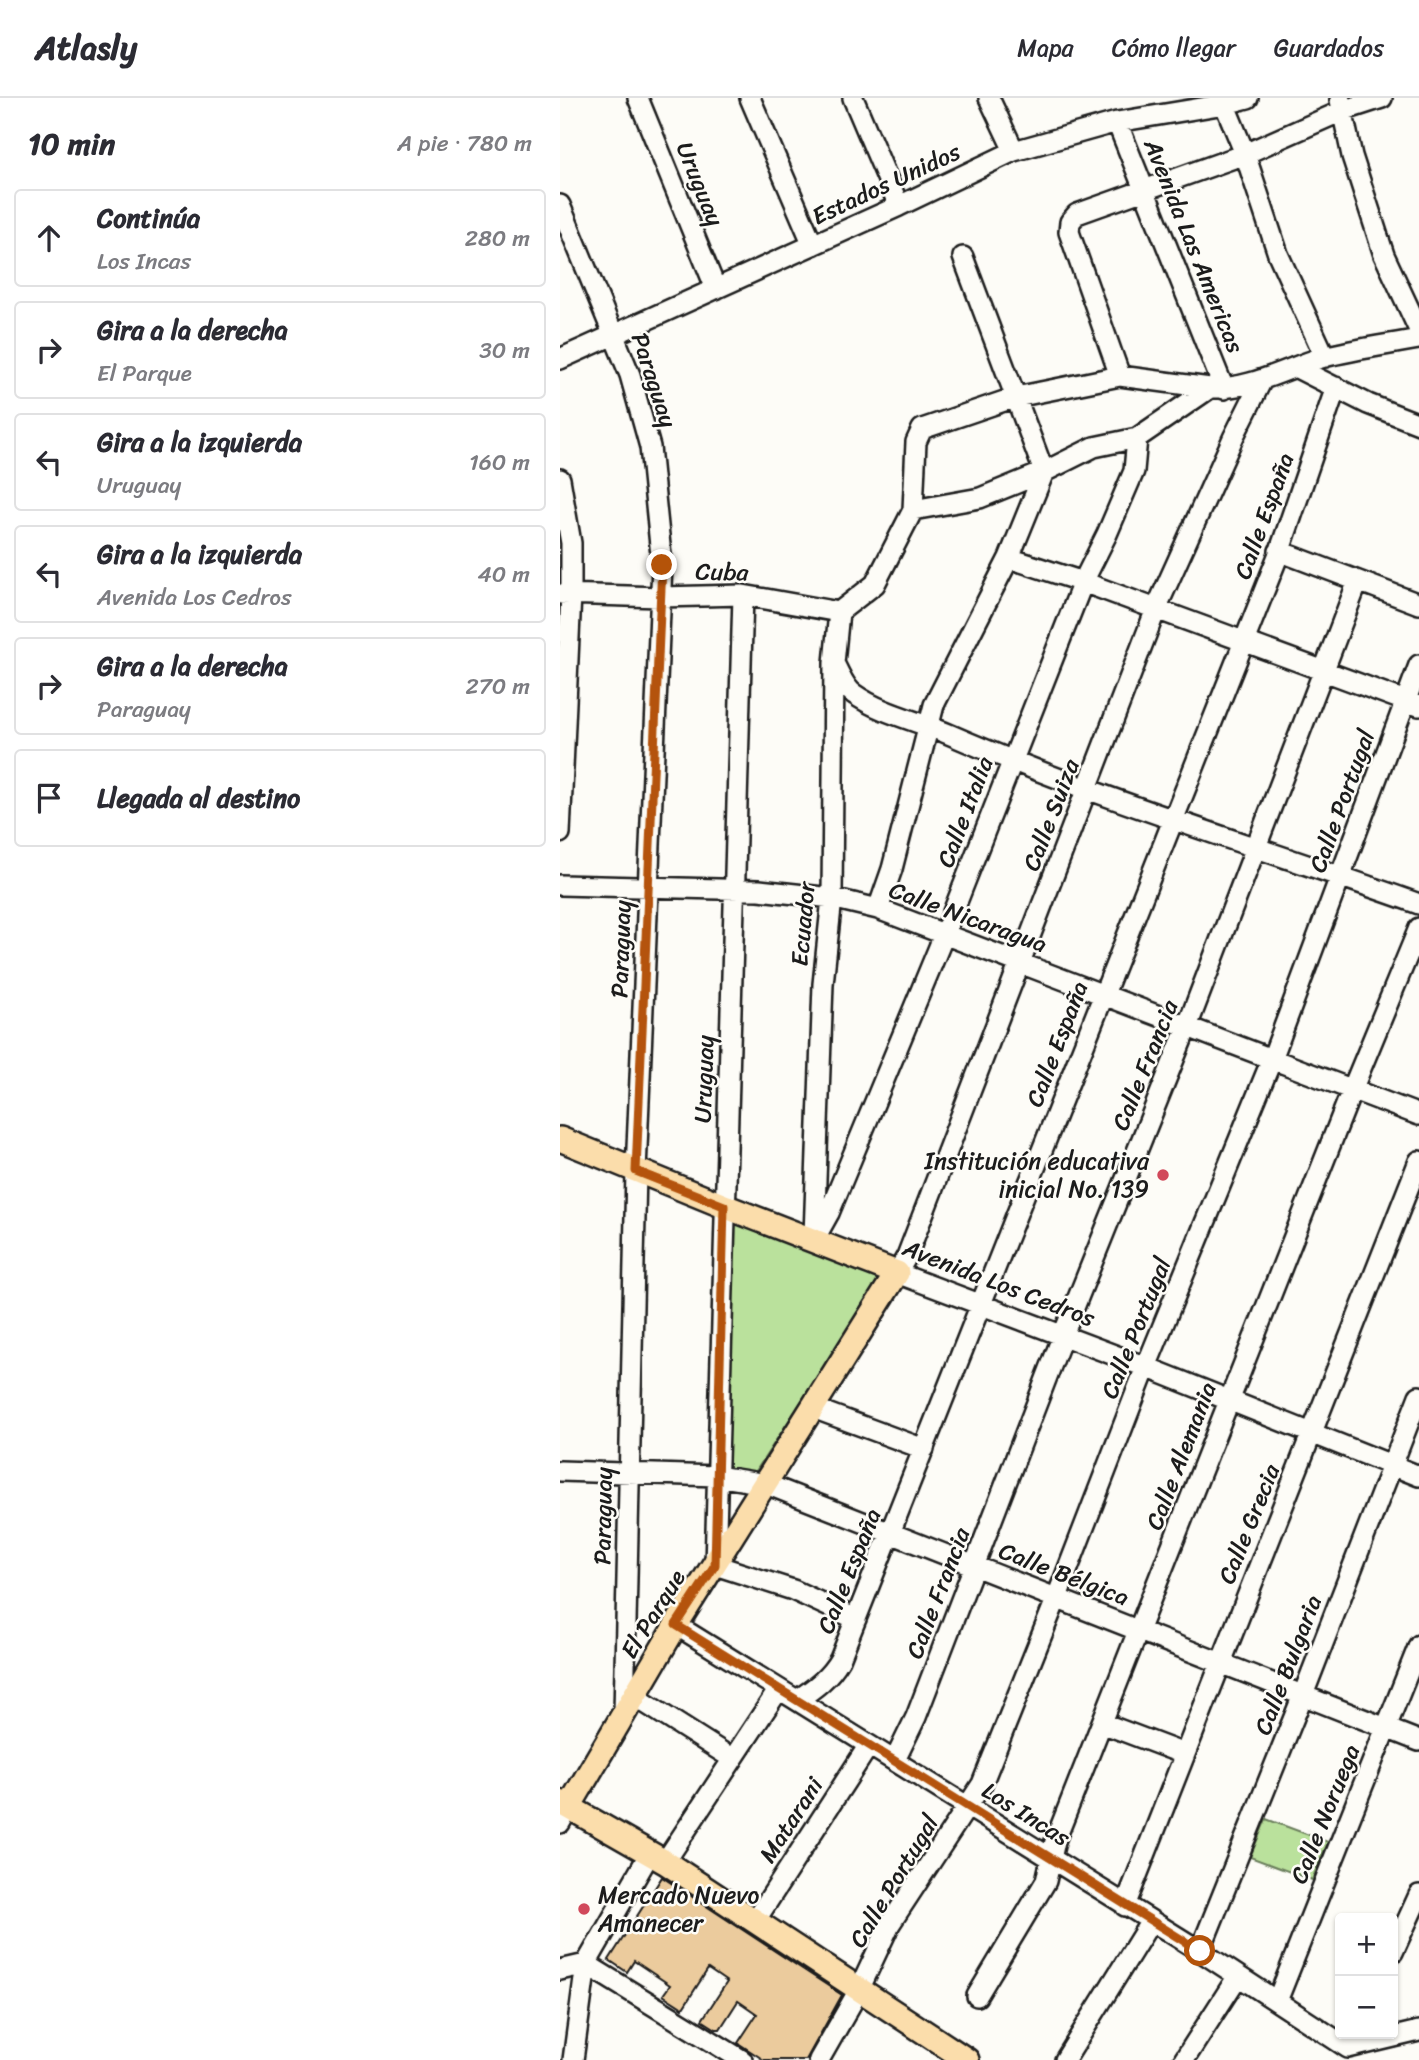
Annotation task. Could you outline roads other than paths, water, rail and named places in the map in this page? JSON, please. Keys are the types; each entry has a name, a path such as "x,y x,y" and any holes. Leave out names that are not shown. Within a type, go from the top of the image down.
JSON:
{"main road":[{"name":"Avenida Los Cedros","path":"560,1139 897,1273"},
{"name":"El Parque","path":"563,1810 897,1273"},
{"path":"563,1810 657,1858 967,2060"}],"street":[{"name":"Uruguay","path":"638,98 716,289"},
{"path":"750,98 813,245"},
{"path":"853,98 899,206"},
{"path":"989,98 1014,151"},
{"name":"Estados Unidos","path":"560,359 899,206 1014,151 1117,122 1248,98"},
{"path":"1121,376 1069,232 1070,222 1077,214 1245,154 1341,104 1382,98"},
{"path":"1223,101 1245,154 1278,254 1325,357"},
{"path":"1341,104 1352,156 1384,255 1419,330"},
{"name":"Avenida Las Americas","path":"1117,122 1145,190 1217,389"},
{"name":"Paraguay","path":"560,205 630,375 650,447 662,565 636,1171 628,1472 629,1704"},
{"path":"878,909 892,869 934,705 1009,558 1044,472 963,257"},
{"path":"839,612 875,583 913,510 916,442 922,429 1016,397 1121,376 1217,389 1262,380 1325,357 1419,339"},
{"path":"1295,366 1368,404 1419,424"},
{"name":"Calle Suiza","path":"897,1273 907,1256 1156,609 1262,380"},
{"name":"Calle España","path":"797,1700 832,1672 856,1619 1244,641 1279,551 1336,387"},
{"path":"913,510 980,498 1044,472 1094,447 1138,438 1217,389"},
{"name":"Calle Italia","path":"814,1240 829,1213 944,935 1083,582 1134,471 1138,438"},
{"path":"560,479 571,543 566,594 560,833"},
{"path":"1279,551 1419,604"},
{"path":"1009,558 1083,582 1412,703"},
{"name":"Calle Francia","path":"895,1760 916,1717 1063,1335 1187,1027 1358,581"},
{"name":"Cuba","path":"566,594 660,597 743,595 839,612"},
{"name":"Uruguay","path":"715,1565 743,595"},
{"name":"Ecuador","path":"814,1240 823,984 832,898 834,663 839,612"},
{"path":"834,663 850,692 873,706 928,724 1011,761 1086,790 1419,904"},
{"name":"Calle Portugal","path":"818,2060 859,1990 890,1924 982,1784 1146,1367 1272,1059 1340,876 1412,703 1419,665"},
{"name":"Calle Nicaragua","path":"560,884 734,890 832,898 878,909 1419,1115"},
{"name":"Calle Alemania","path":"977,1996 1046,1881 1055,1841 1352,1090 1419,928"},
{"name":"Calle Grecia","path":"1125,1906 1419,1161"},
{"name":"Avenida Los Cedros","path":"897,1273 1146,1367 1419,1476"},
{"name":"Calle Bulgaria","path":"1200,1951 1419,1396"},
{"path":"813,1408 924,1449"},
{"name":"Calle Bélgica","path":"560,1471 717,1476 766,1483 1419,1741"},
{"path":"715,1565 793,1590 856,1619"},
{"name":"Los Incas","path":"676,1625 1200,1951 1348,2047"},
{"name":"Calle Noruega","path":"1277,2001 1419,1645"},
{"path":"573,2060 586,1964 657,1858 733,1759 779,1689"},
{"path":"629,1704 733,1759"},
{"path":"1102,1723 1184,1754"},
{"name":"Matarani","path":"755,1921 869,1745"},
{"path":"1398,1941 1419,1895"},
{"path":"1065,2060 1151,1921"},
{"path":"560,1970 586,1964 742,2060"},
{"path":"1184,2060 1238,1976"},
{"path":"1348,2047 1419,2031"}],"place":[{"name":"Institución educativa inicial No. 139","path":"1163,1175"},
{"name":"Mercado Nuevo Amanecer","path":"584,1909"}]}
